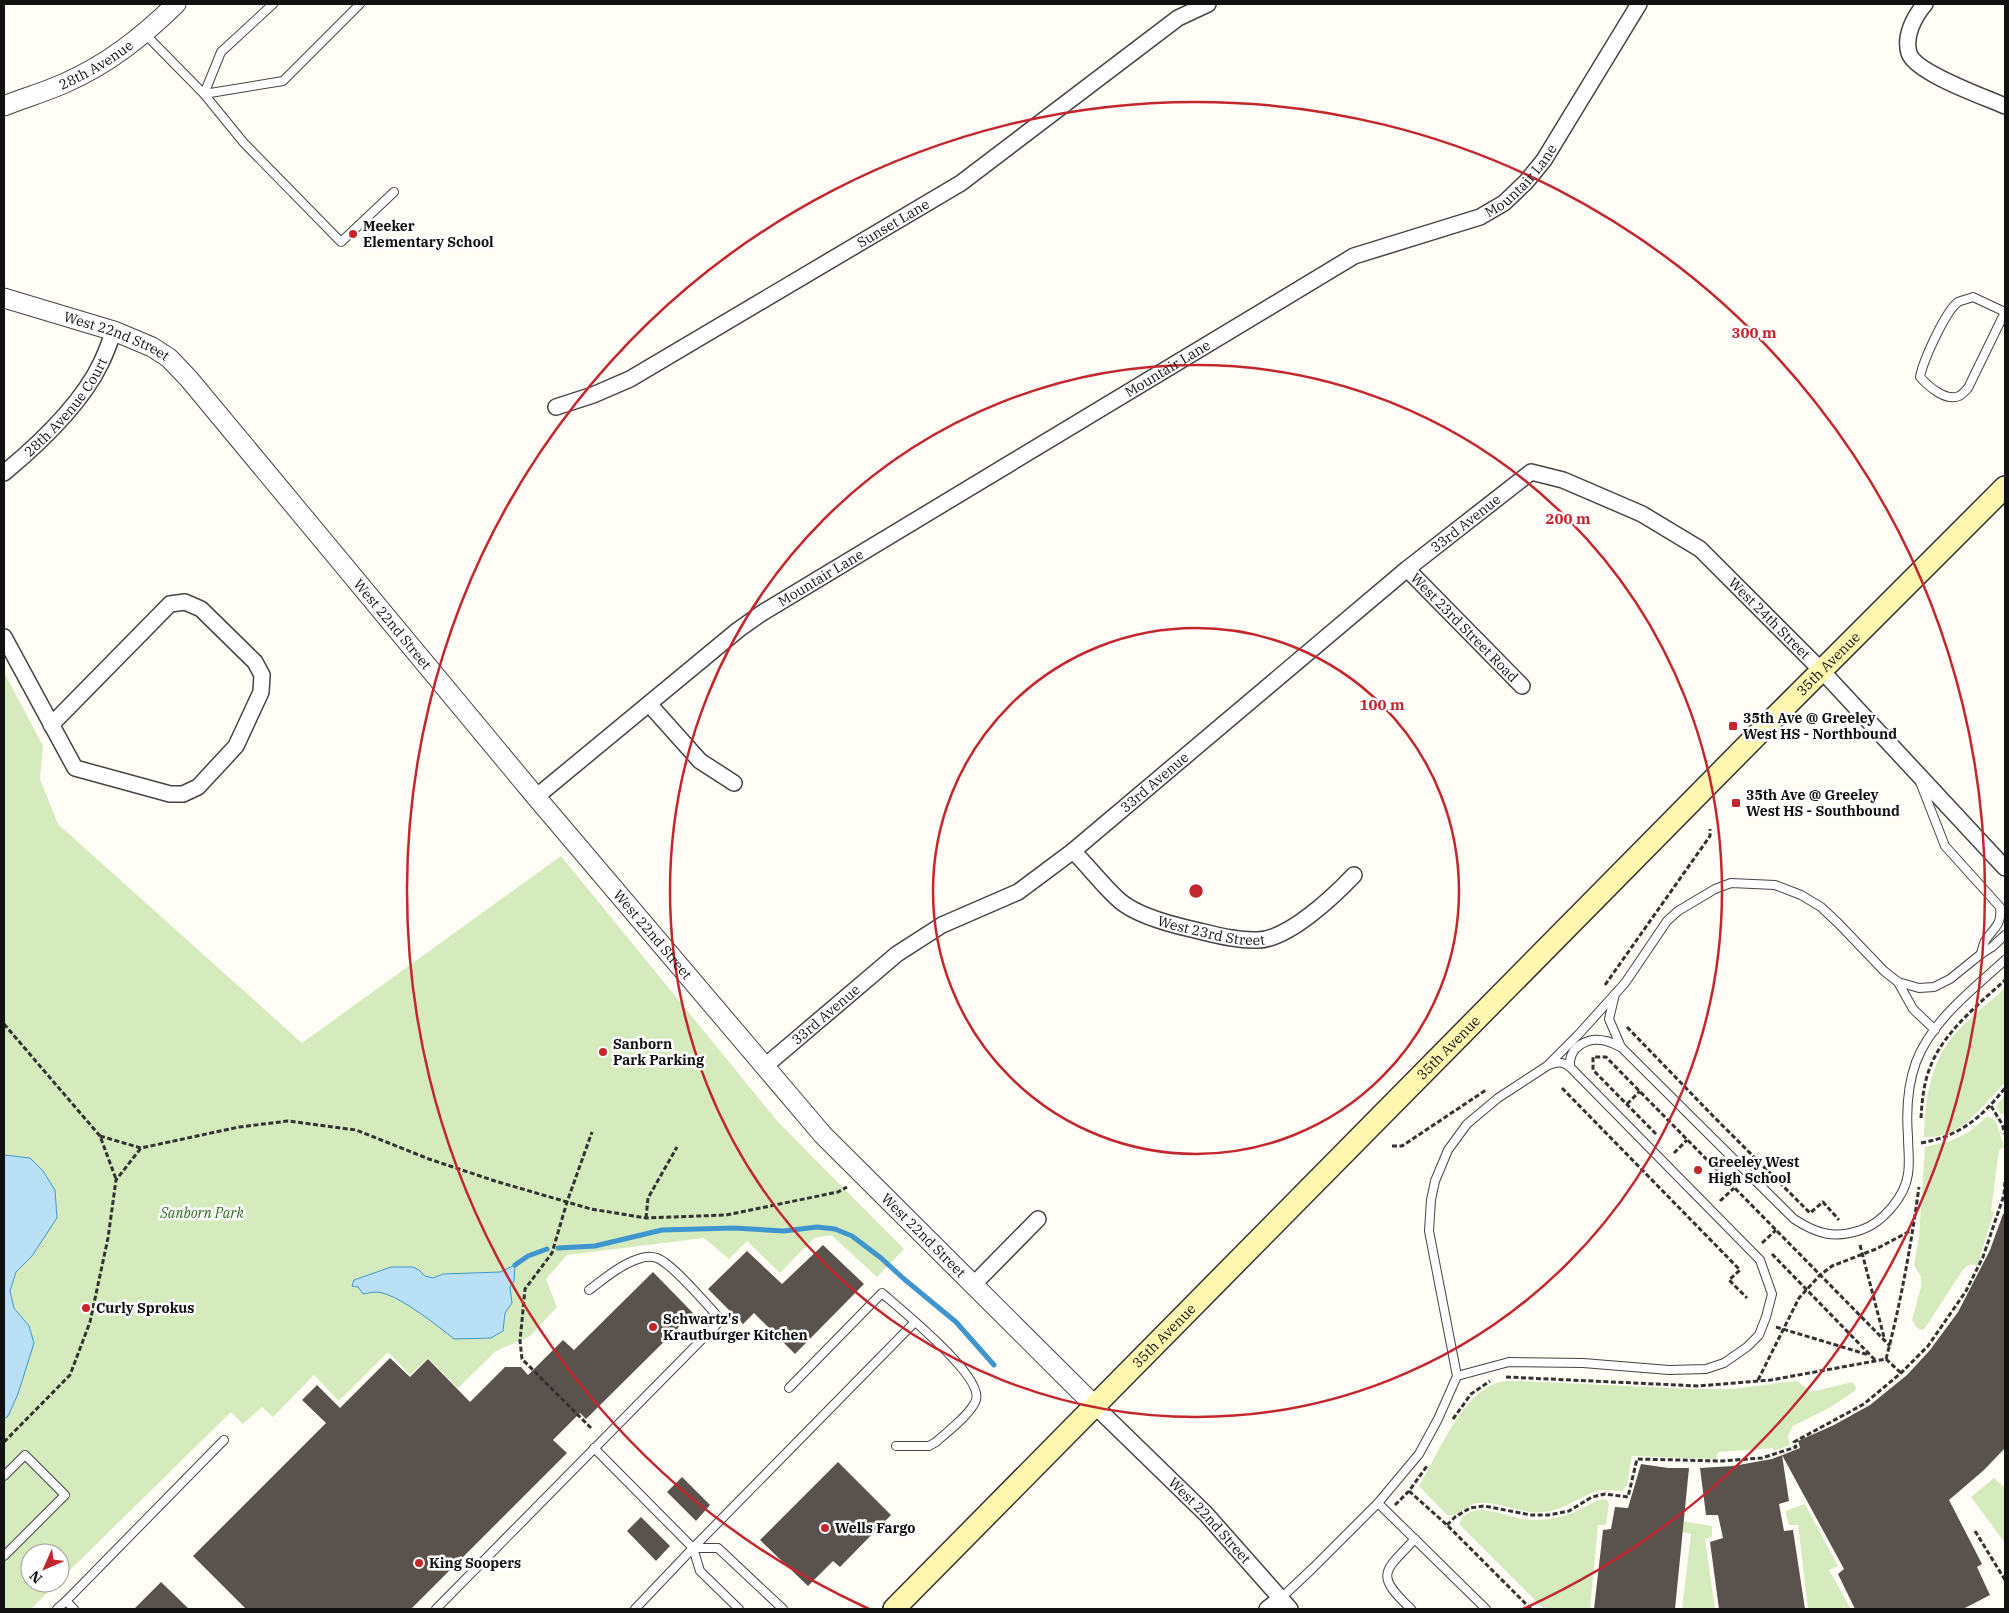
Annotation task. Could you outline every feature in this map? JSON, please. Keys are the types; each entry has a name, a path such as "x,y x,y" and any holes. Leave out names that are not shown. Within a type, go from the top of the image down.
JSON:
{"main road":[{"name":"35th Avenue","path":"894,1609 2005,488"}],"street":[{"name":"28th Avenue","path":"4,106 65,83 107,61 145,34 176,4"},
{"name":"Sunset Lane","path":"556,407 593,395 630,379 961,183 1178,18 1208,4"},
{"name":"Mountair Lane","path":"536,797 738,630 762,613 1354,256 1480,217 1504,203 1526,182 1544,160 1639,4"},
{"path":"1925,4 1919,10 1907,35 1909,54 1920,67 2005,106"},
{"name":"West 22nd Street","path":"4,298 114,331 152,347 169,358 189,379 536,797 823,1135 1206,1514 1285,1604"},
{"name":"28th Avenue Court","path":"4,473 53,429 88,385 101,364 114,331"},
{"name":"33rd Avenue","path":"764,1067 897,954 942,925 1018,892 1073,851 1407,569 1531,472"},
{"name":"West 24th Street","path":"1531,472 1562,480 1642,514 1700,549 1822,671 2005,868"},
{"name":"West 23rd Street Road","path":"1407,569 1522,686"},
{"path":"4,637 51,725 74,768 170,794 183,794 198,787 236,746 261,692 262,675 255,662 201,609 185,602 170,604 51,725"},
{"path":"649,704 700,761 734,783"},
{"name":"West 23rd Street","path":"1073,851 1122,902 1151,918 1227,938 1260,940 1275,936 1312,915 1354,875"},
{"path":"973,1285 1038,1219"},
{"path":"1268,1609 1285,1604"}],"lane":[{"path":"204,94 221,52 273,4"},
{"path":"204,94 283,80 360,4"},
{"path":"145,34 204,94 244,143 341,242 394,192"},
{"path":"1973,297 2005,312 1968,388 1959,396 1950,398 1928,386 1920,377 1922,366 1947,316 1958,302 1973,297"},
{"path":"1915,770 1945,846 2000,907 2001,917 1998,926 1986,941 1980,954"},
{"path":"1547,1066 1615,994 1667,922 1678,911 1715,889 1731,883 1775,885 1801,894 1840,924 1884,971 1898,982 1918,988 1934,987 1950,980 2005,935"},
{"path":"1570,1067 1572,1054 1589,1040 1605,1041 1621,1048 1794,1219 1806,1227 1826,1235 1850,1234 1869,1227 1888,1212 1902,1193 1908,1176 1908,1092 1917,1060 1934,1030 1960,1002 2005,960"},
{"path":"1898,982 1913,1009 1934,1030"},
{"path":"1615,994 1609,1019 1621,1048"},
{"path":"1285,1604 1313,1568 1378,1503 1419,1454 1438,1419 1457,1376 1429,1230 1431,1200 1435,1181 1446,1154 1467,1124 1498,1098 1547,1066 1563,1062 1760,1260 1772,1294 1766,1317 1759,1335 1747,1347 1724,1363 1706,1369 1669,1370 1583,1363 1509,1362 1457,1376"},
{"path":"436,1609 721,1320 689,1285 658,1259 650,1257 638,1259 588,1290"},
{"path":"789,1388 882,1293 953,1358 976,1388 977,1399 972,1408 936,1442 929,1446 896,1446"},
{"path":"635,1609 692,1548 915,1322"},
{"path":"57,1609 224,1440"},
{"path":"594,1448 692,1548 700,1571 739,1609"},
{"path":"4,1476 25,1455 65,1495 4,1556"},
{"path":"1378,1503 1486,1609"},
{"path":"1411,1609 1396,1595 1388,1583 1386,1574 1390,1566 1415,1539"},
{"path":"692,1548 718,1548 783,1609"},
{"path":"66,1601 74,1609"}],"path":[{"path":"1604,986 1710,836 1710,829"},
{"path":"1921,1125 1922,1100 1931,1064 1950,1035 2005,980"},
{"path":"4,1024 100,1136 116,1180 108,1238 90,1322 70,1375 4,1442"},
{"path":"1625,1024 1810,1213 1823,1202 1839,1220"},
{"path":"1594,1057 1606,1058 1890,1346"},
{"path":"1392,1146 1402,1146 1493,1085"},
{"path":"1562,1088 1740,1270 1729,1280 1747,1298"},
{"path":"1921,1143 1955,1133 1984,1113 2005,1088"},
{"path":"1627,1104 1640,1092"},
{"path":"1991,1106 2005,1134"},
{"path":"100,1136 141,1148 230,1129 288,1121 356,1130 429,1159 567,1202 591,1209 646,1218 726,1215 838,1192 847,1187"},
{"path":"591,1428 522,1359 520,1340 525,1288 552,1253 567,1202 592,1132"},
{"path":"1921,1134 1921,1152"},
{"path":"1674,1153 1687,1140"},
{"path":"646,1218 648,1198 677,1147"},
{"path":"116,1180 141,1148"},
{"path":"1447,1525 1455,1517 1470,1508 1484,1506 1531,1516 1549,1515 1569,1511 1592,1497 1605,1494 1628,1497 1638,1459 1721,1461 1762,1458 1796,1447 1794,1442 1864,1404 1901,1373 1928,1346 1966,1291 1984,1257 1997,1222 2004,1195 2005,1182"},
{"path":"1886,1359 1897,1318 1919,1186"},
{"path":"1720,1201 1734,1188"},
{"path":"1762,1243 1776,1230"},
{"path":"1758,1381 1799,1298 1820,1275 1832,1266 1862,1255 1913,1230"},
{"path":"1860,1245 1885,1341"},
{"path":"1776,1327 1784,1331 1870,1355"},
{"path":"1886,1359 1901,1373"},
{"path":"1499,1378 1518,1376 1698,1386 1758,1381 1886,1359"},
{"path":"1449,1427 1471,1394 1483,1384 1491,1381"},
{"path":"1395,1506 1409,1492 1431,1459"},
{"path":"1409,1492 1447,1525 1531,1609"},
{"path":"1975,1531 2005,1578"}],"green space":[{"name":"Sanborn Park","path":"4,672 43,746 40,779 58,824 302,1043 561,856 778,1122 904,1249 877,1277 831,1235 814,1238 780,1273 747,1241 729,1259 704,1238 567,1255 546,1279 557,1307 530,1336 496,1351 458,1388 428,1358 410,1375 388,1352 339,1401 314,1375 273,1417 262,1407 243,1424 231,1412 70,1570 70,1543 20,1543 20,1593 47,1593 31,1609 4,1609"},
{"path":"2005,988 2005,1083 1979,1111 1960,1127 1949,1133 1924,1137 1929,1087 1942,1052 1960,1028"},
{"path":"2005,1095 2005,1114 2000,1114 1996,1106"},
{"path":"1988,1116 1996,1121 2004,1147 1999,1150 1991,1211 1994,1212 1977,1266 1969,1266 1962,1271 1922,1330 1917,1328 1912,1320 1921,1287 1921,1277 1914,1265 1919,1237 1925,1147 1953,1140 1969,1132"},
{"path":"1797,1381 1811,1392 1852,1382 1856,1387 1855,1391 1829,1408 1793,1426 1788,1436 1790,1445 1774,1451 1773,1448 1718,1452 1716,1459 1632,1456 1627,1485 1622,1491 1596,1491 1550,1511 1527,1512 1494,1504 1478,1503 1455,1515 1447,1515 1419,1486 1452,1426 1463,1411 1486,1388 1500,1382 1732,1389"},
{"path":"1994,1478 2005,1488 2005,1543 1971,1497"},
{"path":"1602,1499 1607,1500 1609,1504 1606,1525 1598,1525 1590,1609 1544,1609 1459,1524 1464,1516 1479,1510 1497,1512 1523,1519 1551,1519 1577,1511"},
{"path":"1805,1504 1838,1566 1829,1570 1851,1609 1808,1609 1798,1525 1789,1525 1785,1511"},
{"path":"1682,1521 1712,1526 1712,1537 1705,1539 1715,1609 1682,1609 1691,1534 1681,1532"}],"water":[{"path":"4,1155 30,1158 43,1171 55,1190 57,1218 32,1256 16,1272 10,1291 14,1308 29,1326 34,1343 18,1394 8,1416 4,1419"},
{"path":"515,1265 514,1281 510,1287 512,1303 505,1313 503,1331 491,1338 454,1339 399,1300 380,1292 363,1294 358,1287 352,1286 354,1280 391,1267 413,1267 425,1276 433,1278 443,1274 500,1272"}],"building":[{"path":"2003,1214 2005,1214 2005,1448 1984,1470 1949,1500 1982,1564 1977,1567 1990,1595 1963,1609 1855,1609 1838,1574 1844,1569 1782,1455 1800,1448 1798,1441 1834,1425 1870,1405 1907,1375 1930,1350 1958,1312 1990,1250"},
{"path":"823,1245 864,1284 795,1354 754,1313 743,1324 708,1289 747,1251 782,1284"},
{"path":"653,1272 693,1313 586,1419 580,1413 553,1440 567,1453 411,1609 246,1609 193,1556 326,1423 302,1400 317,1385 340,1408 390,1358 410,1377 428,1359 470,1402 505,1367 521,1367 528,1375 563,1340 574,1350"},
{"path":"1782,1455 1789,1501 1779,1504 1784,1531 1793,1530 1805,1609 1719,1609 1710,1542 1723,1538 1718,1515 1706,1515 1700,1468 1733,1466 1772,1459"},
{"path":"838,1462 891,1515 840,1567 833,1561 808,1586 760,1540"},
{"path":"1641,1464 1668,1468 1689,1468 1675,1609 1594,1609 1603,1530 1611,1529 1615,1507 1628,1508"},
{"path":"682,1477 710,1505 696,1521 667,1492"},
{"path":"641,1517 670,1546 656,1561 627,1531"},
{"path":"161,1582 189,1609 134,1609"}],"waterway":[{"path":"558,1248 595,1246 662,1230 734,1228 784,1231 817,1227 835,1229 852,1236 881,1258 956,1322 994,1365"},
{"path":"515,1265 528,1256 547,1249"}],"place":[{"name":"Meeker Elementary School","path":"353,234"},
{"name":"35th Ave @ Greeley West HS - Northbound","path":"1733,726"},
{"name":"35th Ave @ Greeley West HS - Southbound","path":"1736,803"},
{"name":"Sanborn Park Parking","path":"603,1052"},
{"name":"Greeley West High School","path":"1698,1170"},
{"name":"Curly Sprokus","path":"86,1308"},
{"name":"Schwartz's Krautburger Kitchen","path":"653,1327"},
{"name":"Wells Fargo","path":"825,1528"},
{"name":"King Soopers","path":"419,1563"}]}
